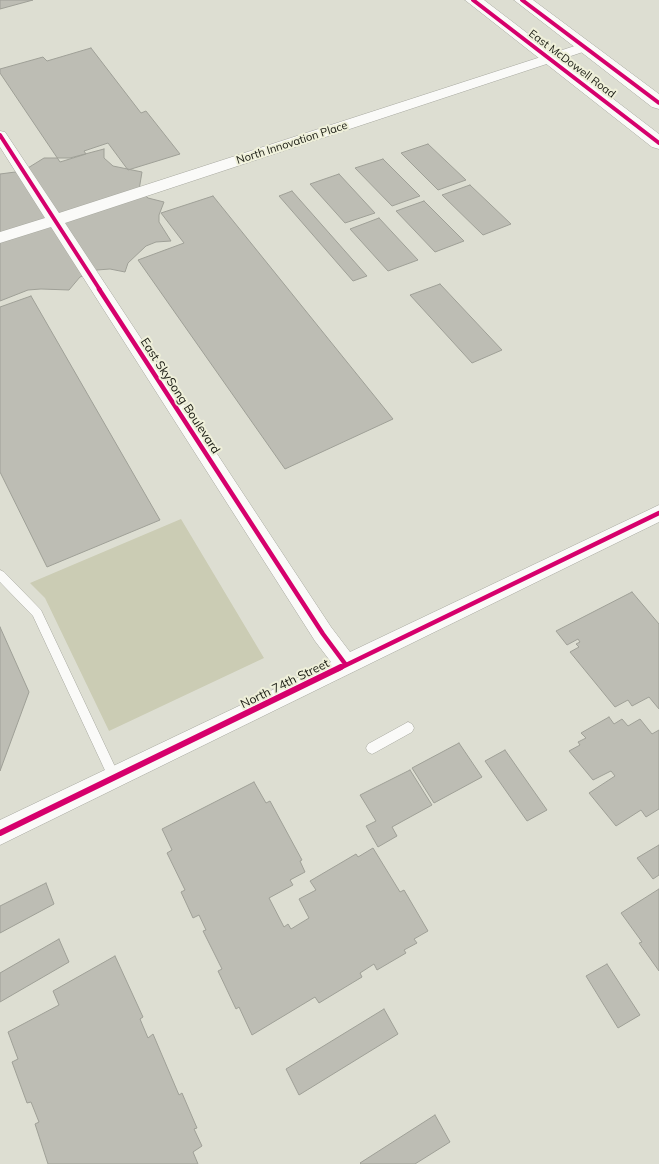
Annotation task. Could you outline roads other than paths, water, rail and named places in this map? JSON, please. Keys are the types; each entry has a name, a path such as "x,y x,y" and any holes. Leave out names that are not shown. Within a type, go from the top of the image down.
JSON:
{"main road":[{"name":"East McDowell Road","path":"473,0 659,143"},
{"name":"East McDowell Road","path":"522,0 659,103"}],"street":[{"name":"North Innovation Place","path":"0,238 584,47"},
{"name":"East SkySong Boulevard","path":"0,135 323,634 346,666"},
{"name":"North 74th Street","path":"0,833 659,513"}],"lane":[{"path":"0,575 37,613 114,777"},
{"path":"372,748 408,728"}]}
